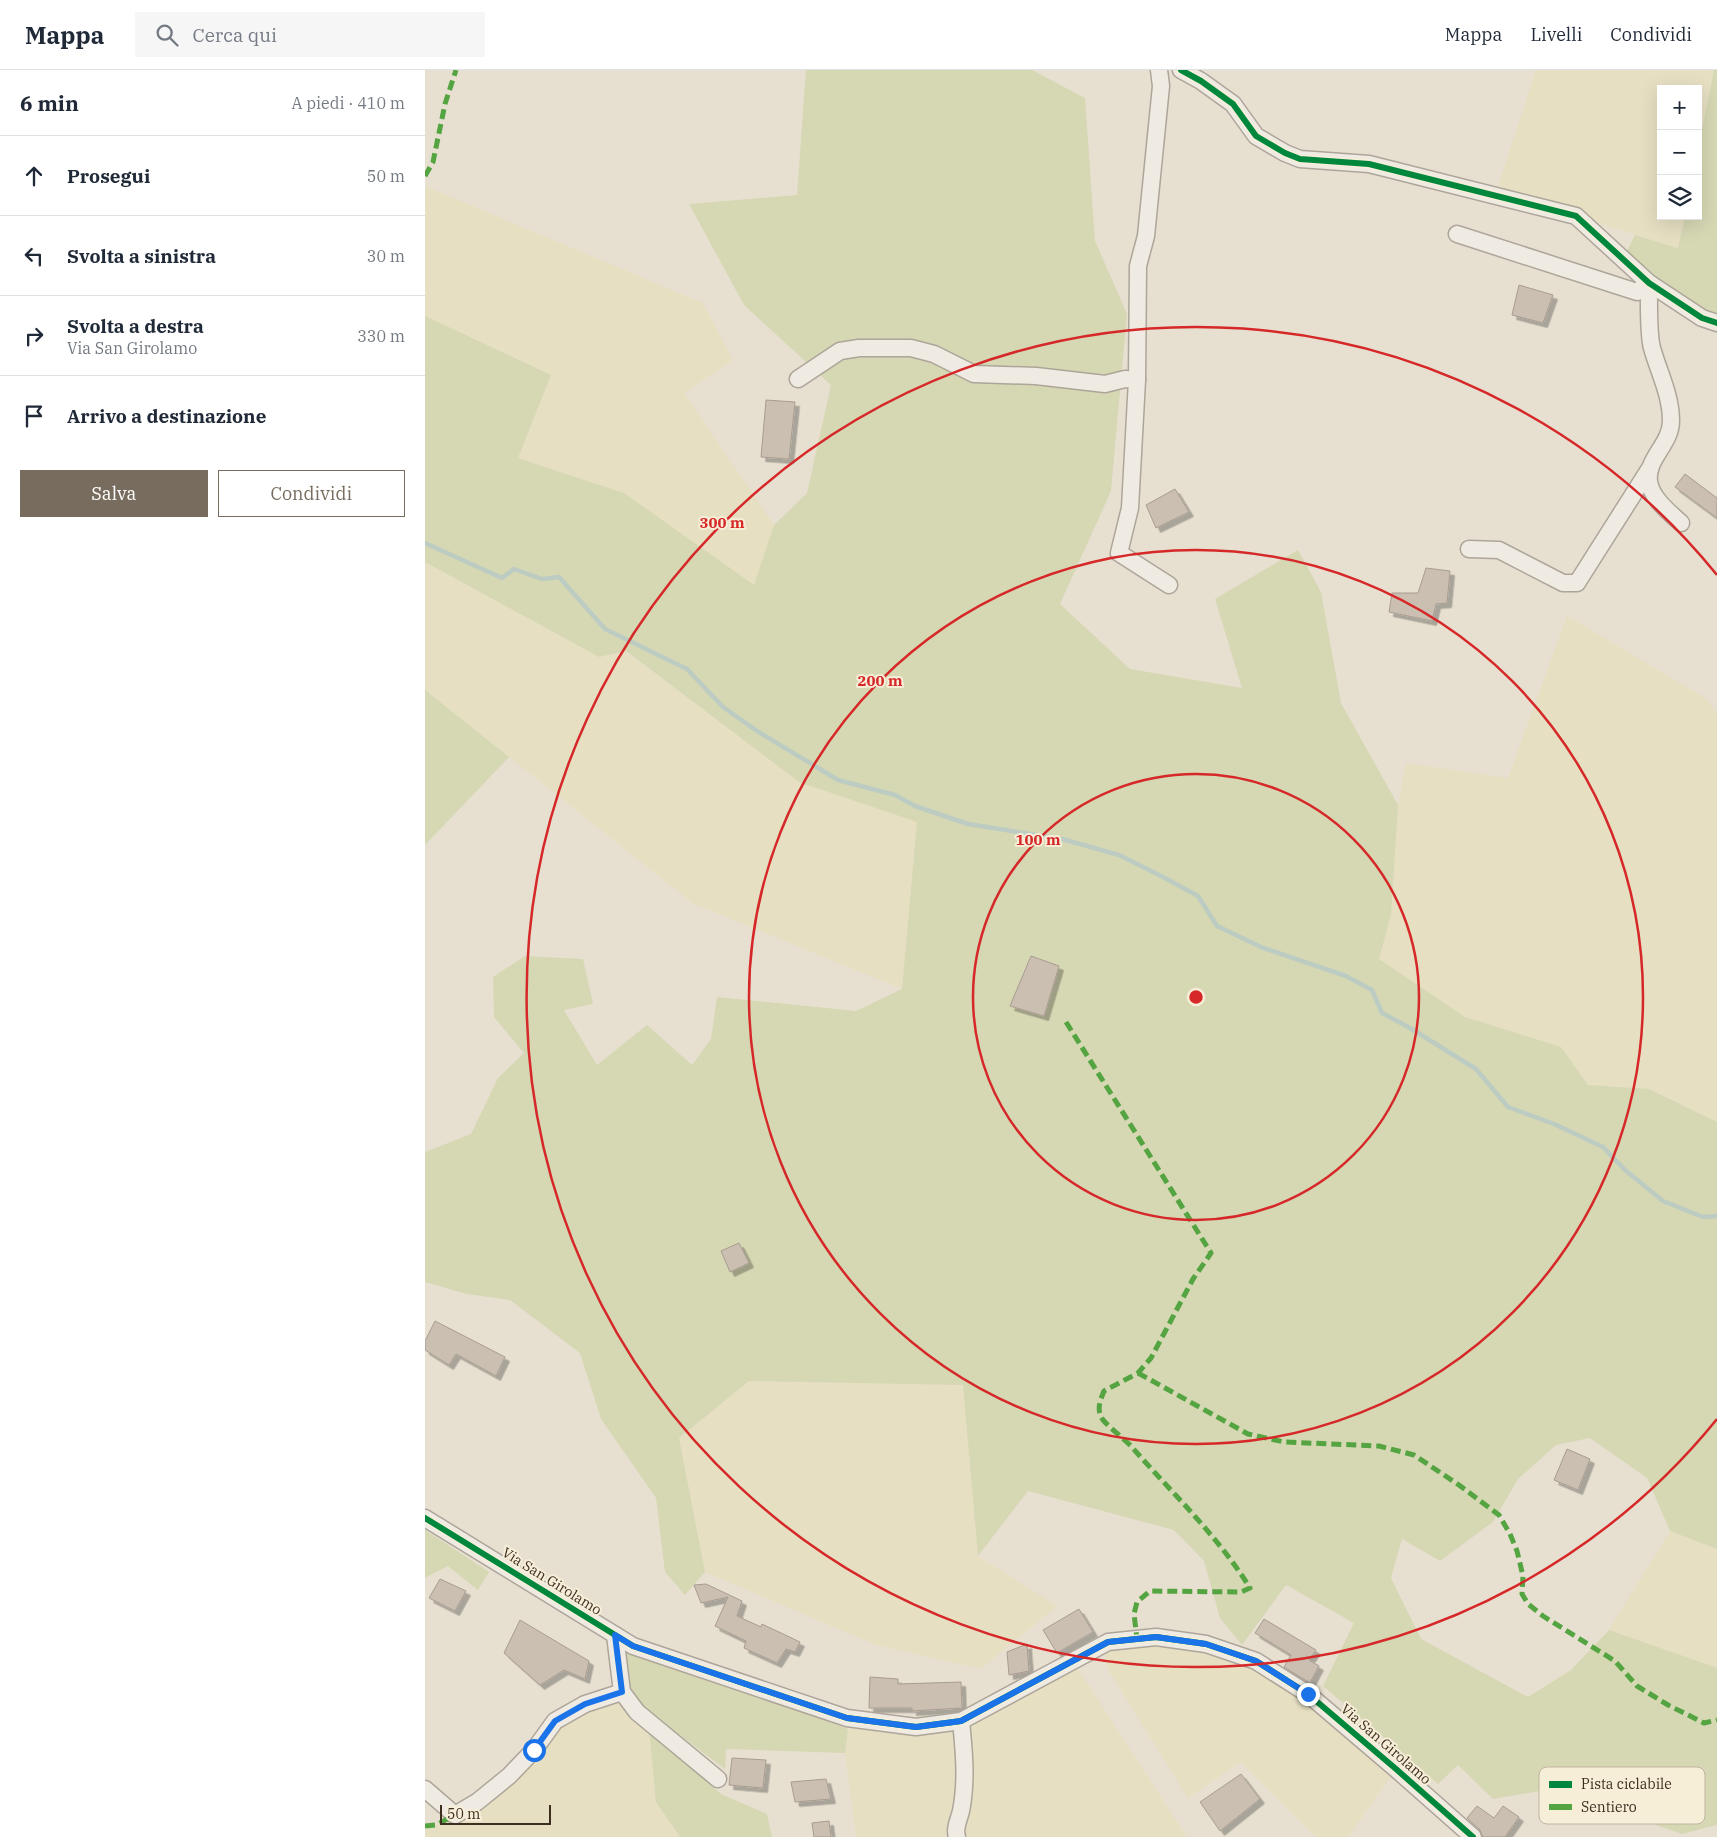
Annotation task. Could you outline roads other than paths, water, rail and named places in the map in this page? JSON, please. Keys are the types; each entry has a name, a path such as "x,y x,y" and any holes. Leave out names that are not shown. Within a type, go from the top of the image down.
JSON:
{"street":[{"path":"1159,70 1161,86 1146,236 1138,266 1137,380 1130,508 1119,553 1169,585"},
{"path":"1181,70 1233,104 1256,136 1285,153 1300,159 1369,164 1576,216 1649,283 1702,318 1717,323"},
{"path":"1457,234 1637,292 1649,283"},
{"path":"1469,549 1499,550 1563,584 1577,584 1669,436 1671,422 1668,394 1651,346 1649,283"},
{"path":"798,379 840,351 859,348 911,348 934,354 974,374 1036,376 1105,384 1137,380"},
{"path":"1650,468 1649,482 1657,498 1681,523"},
{"name":"Via San Girolamo","path":"425,1518 633,1646 847,1718 916,1727 961,1721 1108,1642 1156,1637 1206,1644 1256,1661 1308,1694 1473,1837"},
{"path":"615,1635 622,1692 637,1712 718,1779"},
{"path":"425,1789 455,1815 477,1802 509,1776 534,1750 555,1721 585,1704 622,1692"},
{"path":"957,1837 955,1831 961,1810 965,1766 961,1721"}],"waterway":[{"path":"425,543 502,578 514,569 542,579 559,577 605,629 687,669 723,707 757,731 838,780 895,795 915,806 968,824 1062,839 1119,855 1163,877 1198,896 1217,926 1261,947 1346,976 1372,990 1382,1013 1476,1069 1508,1107 1554,1124 1603,1147 1625,1170 1663,1201 1703,1217 1717,1216"}]}
